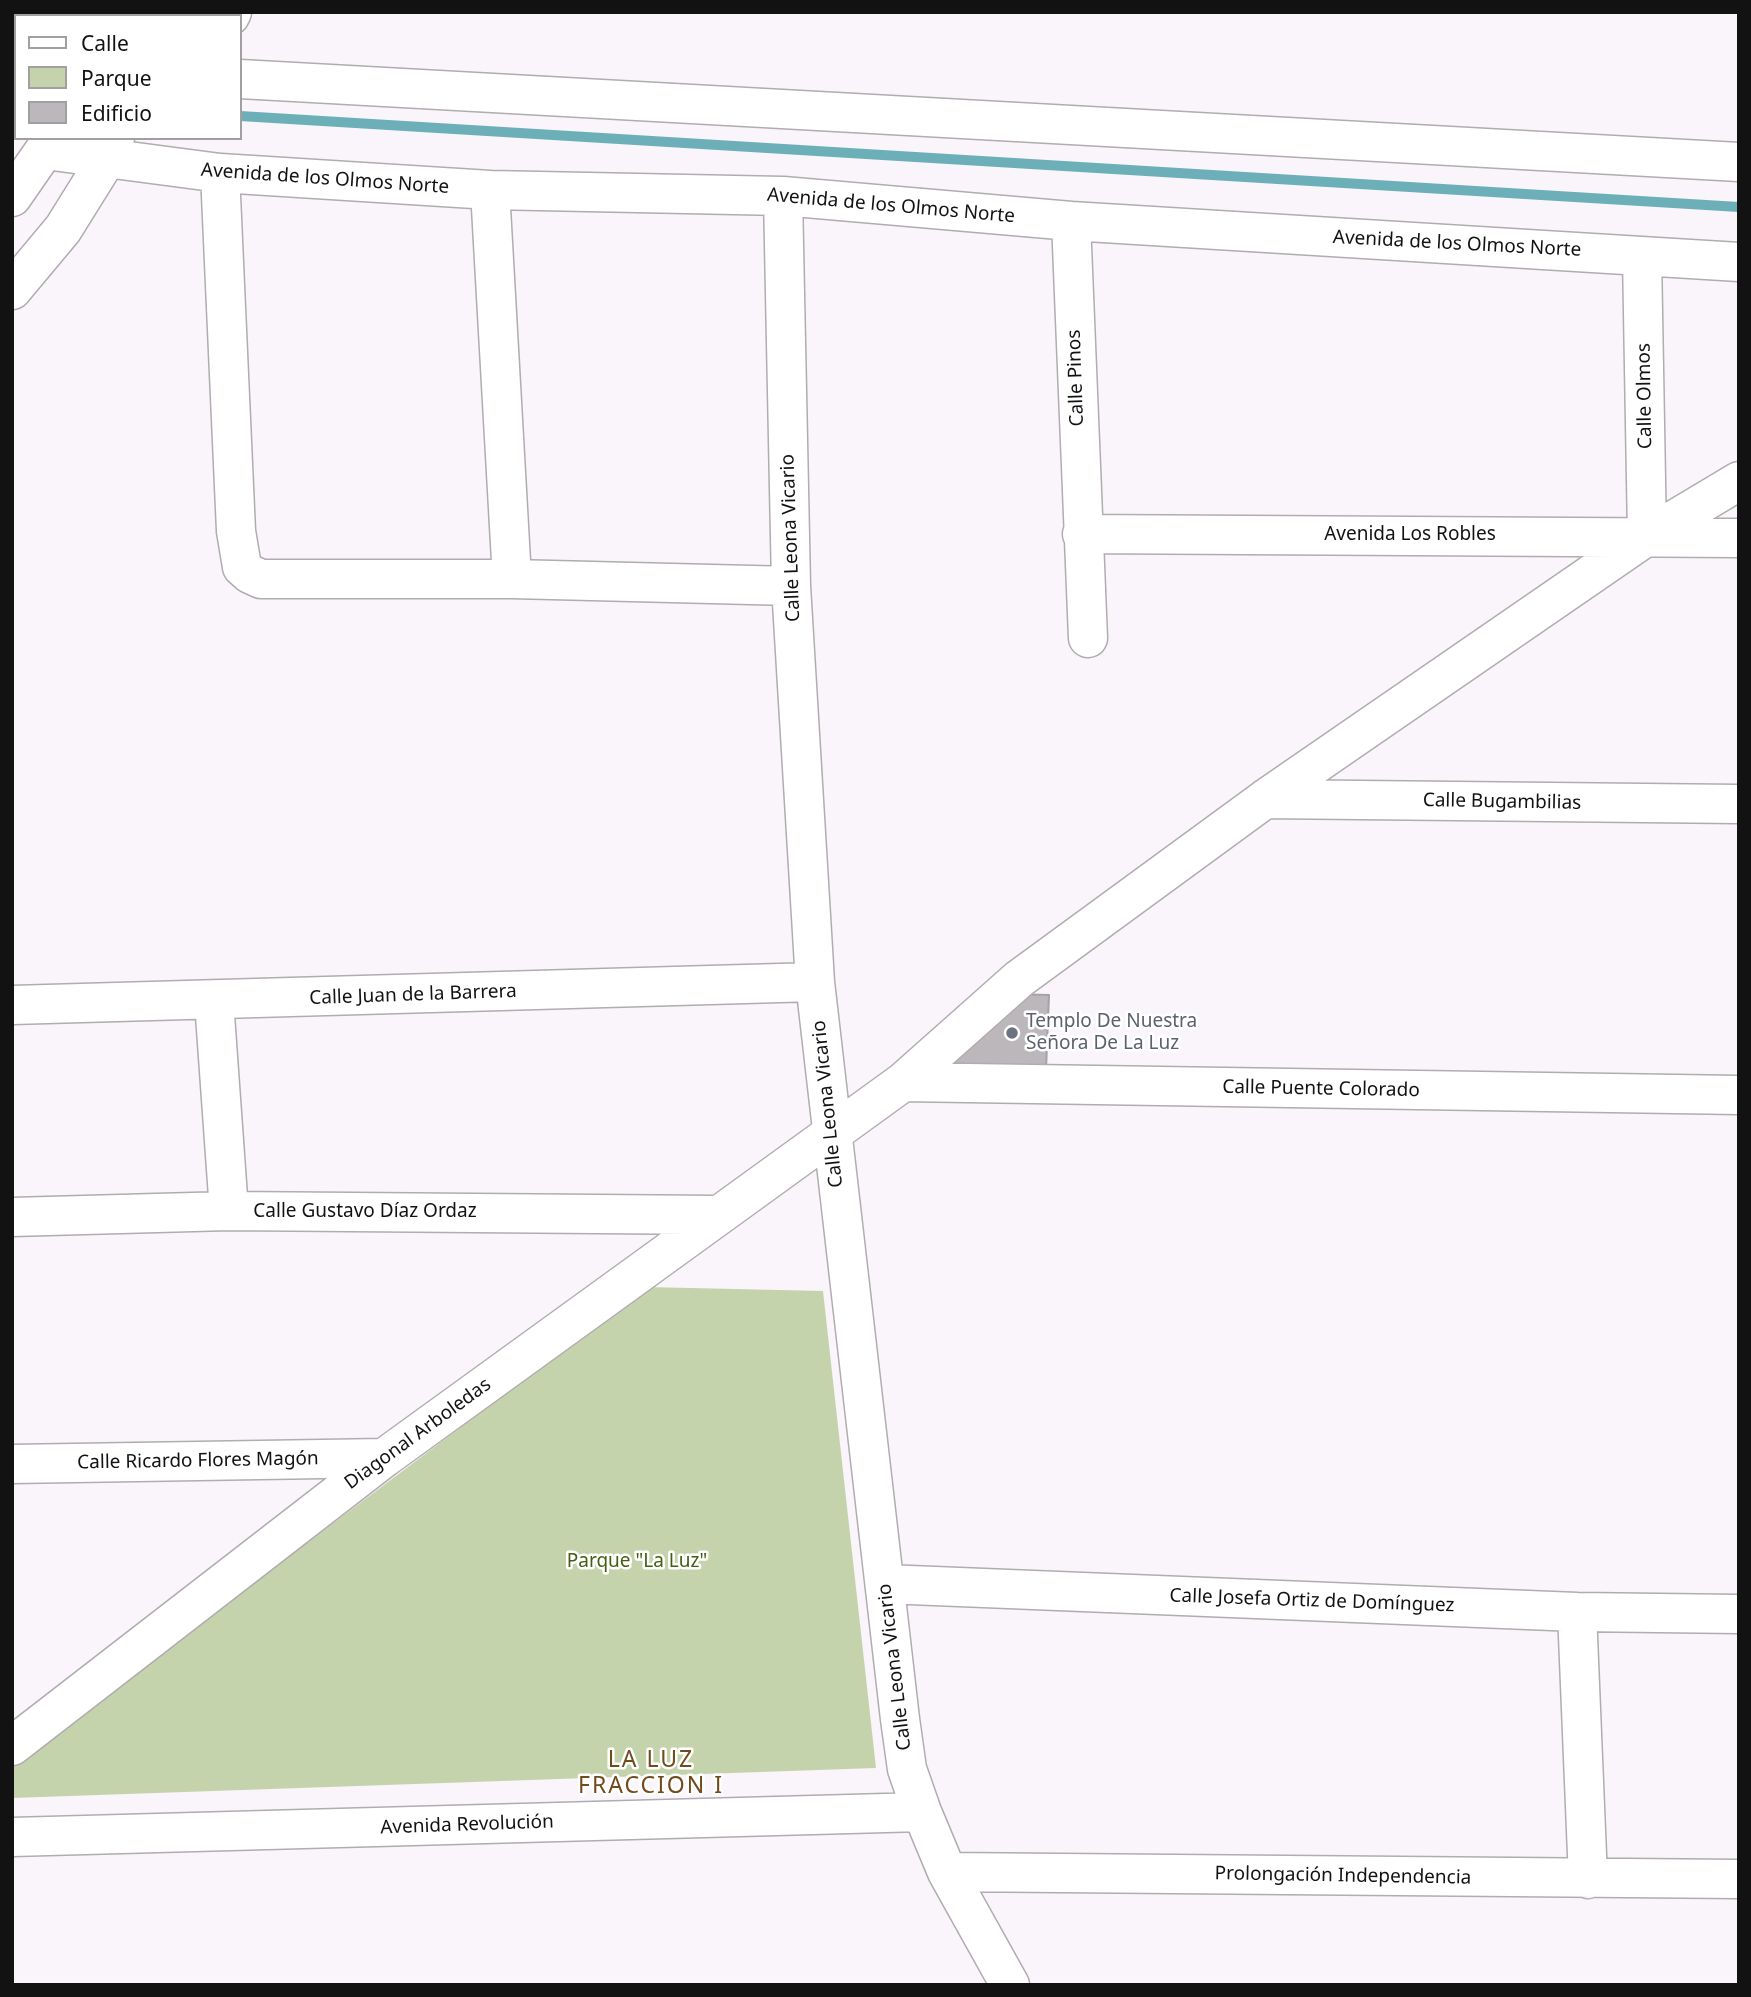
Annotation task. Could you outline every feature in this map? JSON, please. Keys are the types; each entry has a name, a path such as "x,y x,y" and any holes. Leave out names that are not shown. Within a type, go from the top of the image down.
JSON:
{"street":[{"path":"242,79 1739,162"},
{"path":"12,198 50,143"},
{"name":"Avenida de los Olmos Norte","path":"50,143 110,149 220,173 490,190 783,196 1071,221 1739,262"},
{"path":"12,290 64,229 110,149"},
{"path":"220,173 236,531 242,567 261,579 512,579 790,586"},
{"path":"490,190 512,579"},
{"name":"Calle Leona Vicario","path":"783,196 790,586 815,982 830,1132 907,1769 947,1871 1010,1985"},
{"name":"Calle Pinos","path":"1071,221 1088,638"},
{"name":"Calle Olmos","path":"1642,256 1647,536"},
{"name":"Diagonal Arboledas","path":"12,1746 384,1458 830,1132 903,1082 1019,979 1265,799 1647,536 1739,481"},
{"name":"Avenida Los Robles","path":"1082,534 1739,538"},
{"name":"Calle Bugambilias","path":"1265,799 1739,804"},
{"name":"Calle Juan de la Barrera","path":"12,1005 815,982"},
{"path":"214,1001 229,1211"},
{"name":"Calle Puente Colorado","path":"903,1082 1739,1095"},
{"name":"Calle Gustavo Díaz Ordaz","path":"12,1217 229,1211 719,1215"},
{"name":"Calle Ricardo Flores Magón","path":"12,1464 384,1458"},
{"name":"Calle Josefa Ortiz de Domínguez","path":"885,1584 1577,1612 1739,1615"},
{"path":"1577,1612 1588,1878"},
{"name":"Avenida Revolución","path":"12,1837 922,1812"},
{"name":"Prolongación Independencia","path":"947,1871 1739,1879"}],"green space":[{"name":"Parque \"La Luz\"","path":"647,1287 823,1291 876,1768 12,1798 12,1765"}],"building":[{"name":"Templo De Nuestra Señora De La Luz","path":"1007,994 1049,995 1046,1070 947,1072"}],"waterway":[{"path":"242,116 1739,207"}],"place":[{"name":"Templo De Nuestra Señora De La Luz","path":"1012,1033"}],"district":[{"name":"LA LUZ FRACCION I","path":"651,1773"}]}
